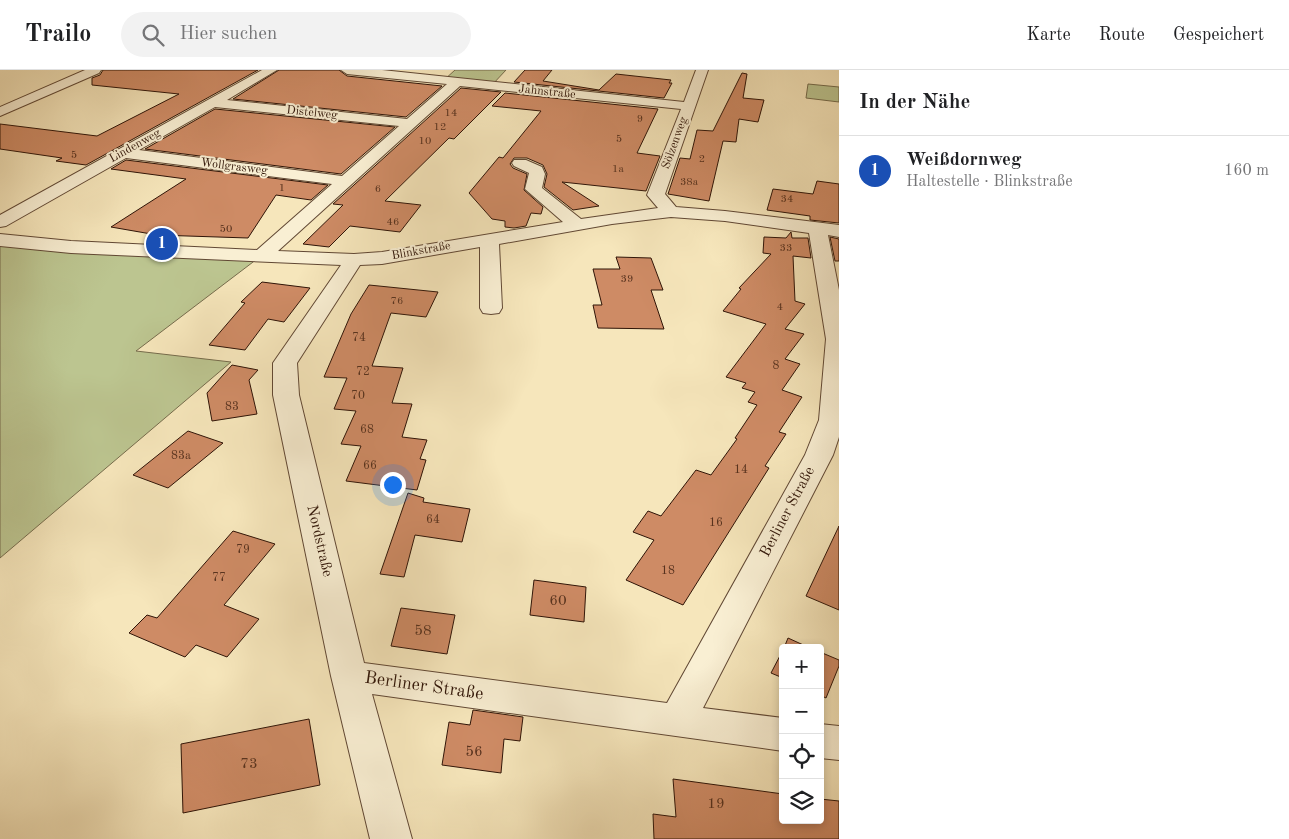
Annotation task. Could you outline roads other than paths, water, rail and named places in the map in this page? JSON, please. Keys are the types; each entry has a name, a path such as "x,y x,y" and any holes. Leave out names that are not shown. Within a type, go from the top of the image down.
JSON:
{"street":[{"path":"0,112 95,70"},
{"name":"Lindenweg","path":"0,222 270,70"},
{"name":"Jahnstraße","path":"347,70 688,106"},
{"name":"Sölzenweg","path":"670,212 656,196 702,70"},
{"path":"495,86 506,75"},
{"path":"260,257 457,82"},
{"name":"Distelweg","path":"214,103 410,123"},
{"name":"Wollgrasweg","path":"123,153 346,181"},
{"path":"520,163 536,170 533,188 539,195 578,225"},
{"name":"Blinkstraße","path":"0,240 70,247 354,260 382,258 578,225 670,212 725,216 829,230"},
{"name":"Berliner Straße","path":"677,720 819,455 832,420 837,339 829,230"},
{"path":"489,240 490,308"},
{"name":"Nordstraße","path":"354,260 285,363 284,380 349,676 390,839"},
{"name":"Berliner Straße","path":"349,676 779,734"},
{"path":"824,741 839,743"}],"place":[{"name":"Weißdornweg","path":"162,244"}]}
